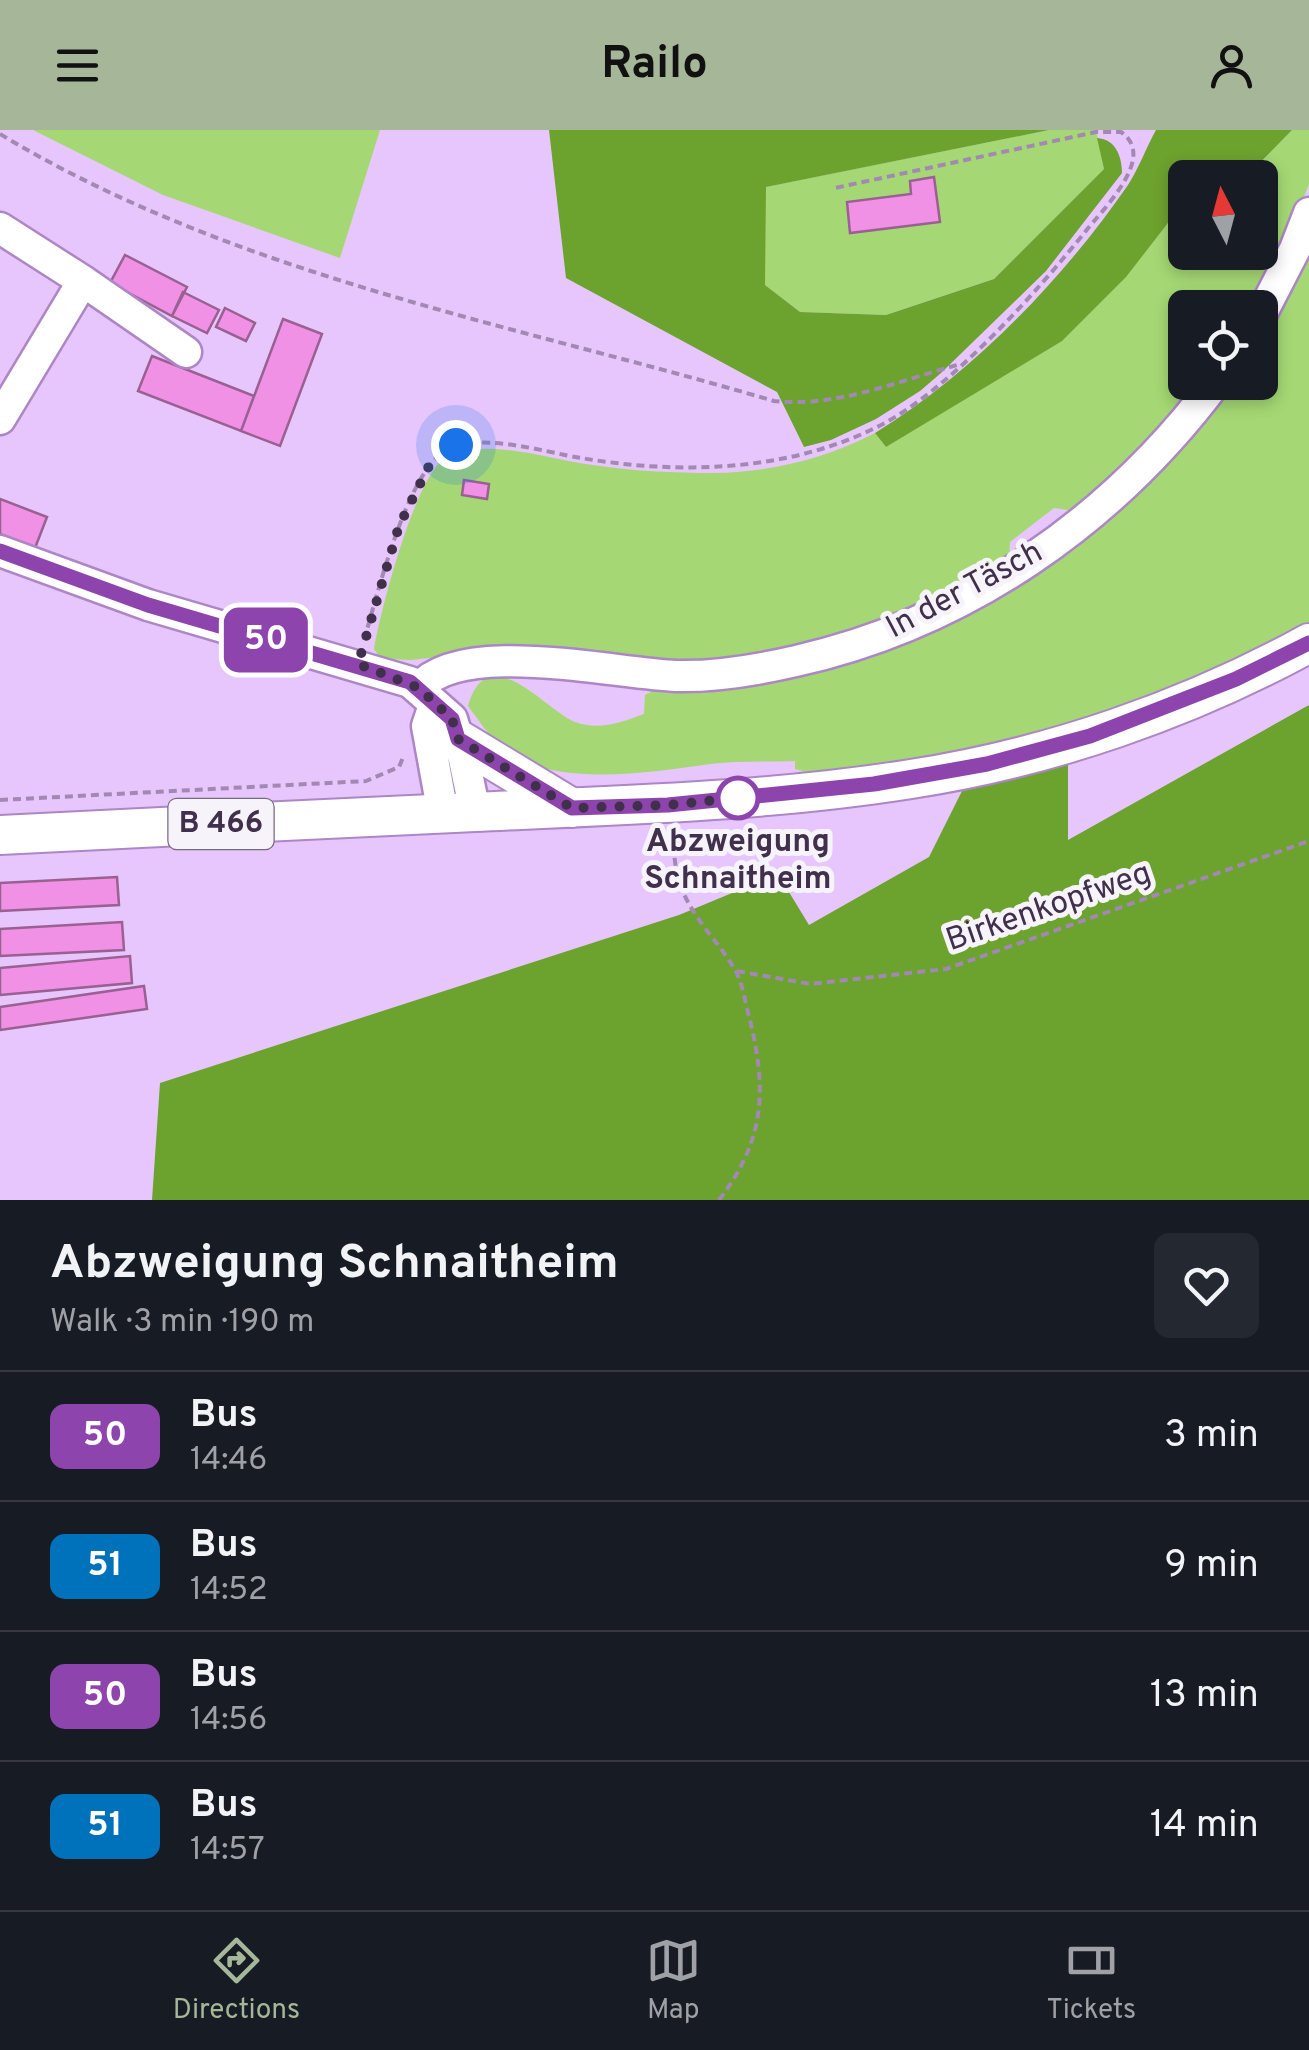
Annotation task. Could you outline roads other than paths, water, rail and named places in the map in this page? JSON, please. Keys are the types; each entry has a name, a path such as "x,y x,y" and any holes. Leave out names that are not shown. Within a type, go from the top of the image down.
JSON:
{"main road":[{"name":"B 466","path":"0,834 572,808 670,822 1021,756 1090,736 1236,679 1309,643"},
{"path":"458,739 572,808"}],"street":[{"path":"1274,290 1309,212"},
{"path":"0,228 186,352"},
{"path":"0,419 83,281"},
{"name":"In der Täsch","path":"426,696 435,674 454,667 504,660 676,676 736,672 828,654 889,634 1004,577 1078,526 1154,456 1201,400"},
{"path":"0,551 148,605 358,664 426,696 452,719 458,739 459,813"},
{"path":"426,696 427,726 459,813"}],"place":[{"name":"Abzweigung Schnaitheim","path":"738,798"}]}
